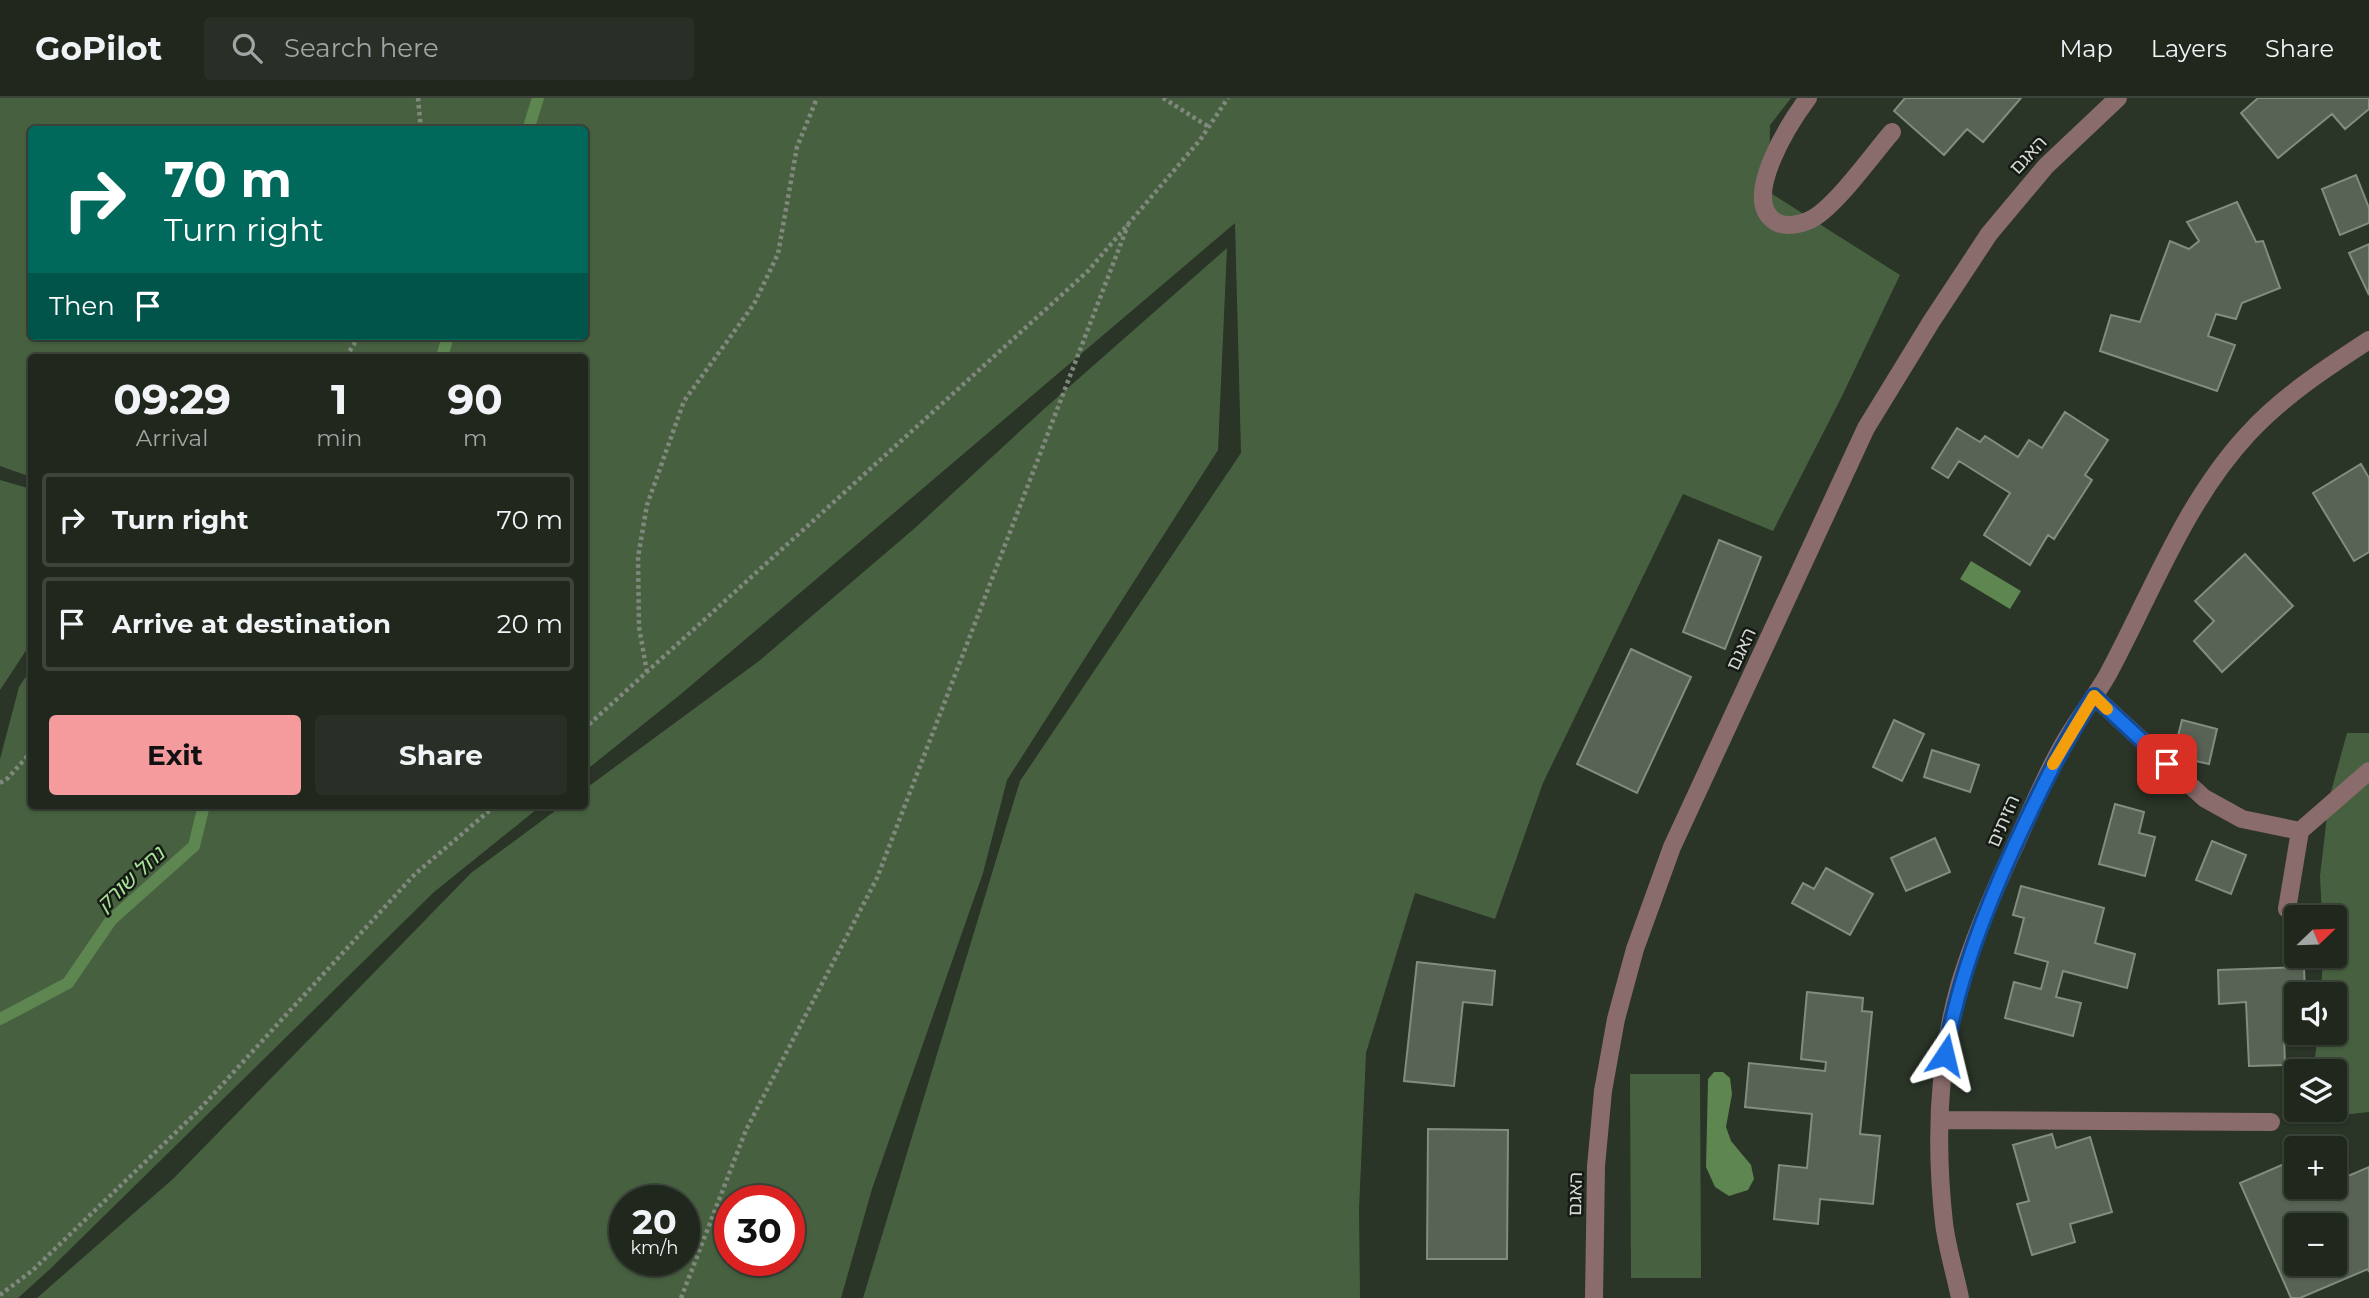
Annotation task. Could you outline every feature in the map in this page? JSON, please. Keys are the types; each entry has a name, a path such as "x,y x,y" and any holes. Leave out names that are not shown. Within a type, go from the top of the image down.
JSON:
{"street":[{"path":"1808,98 1788,125 1764,182 1764,205 1774,221 1787,226 1811,219 1831,205 1892,132"},
{"name":"האגם","path":"1594,1298 1596,1166 1603,1091 1616,1019 1635,949 1672,847 1866,428 1989,234 2046,166 2118,98"},
{"name":"הזיתים","path":"1960,1298 1944,1225 1940,1093 1951,1019 1979,929 2040,789 2065,741 2106,678 2187,520 2213,478 2236,447 2263,419 2292,394 2369,340"},
{"path":"2094,696 2204,798 2242,819 2300,831"},
{"path":"2288,905 2300,831 2369,771"},
{"path":"1940,1120 2271,1122"}],"path":[{"path":"418,98 421,126"},
{"path":"647,672 639,627 638,558 647,505 684,401 754,304 778,254 797,147 817,98"},
{"path":"1163,98 1209,127"},
{"path":"588,725 1088,271 1209,127 1228,98"},
{"path":"681,1298 746,1130 877,878 1128,225"},
{"path":"0,783 28,756"},
{"path":"0,1295 33,1269 198,1111 415,874 491,809"}],"shaded area":[{"path":"0,98 1791,98 1770,125 1769,192 1900,275 1773,531 1683,494 1543,783 1495,919 1415,893 1366,1053 1359,1209 1360,1298 863,1298 1020,781 1241,453 1235,223 681,694 588,769 588,354 28,354 28,476 0,466"},
{"path":"1227,248 1218,450 1007,780 983,873 872,1189 841,1298 37,1298 174,1178 471,873 558,809 588,809 588,787 759,661 915,528 1044,409"},
{"path":"0,480 28,488 28,648 0,690"},
{"path":"1971,561 2021,591 2010,609 1960,579"},
{"path":"28,674 28,809 537,809 434,892 49,1270 18,1298 0,1298 0,759 19,687"},
{"path":"2347,733 2369,733 2369,1112 2347,1114 2347,1059 2315,1059 2316,1045 2347,1045 2347,982 2322,982 2322,968 2347,968 2347,905 2321,905 2320,876 2329,799"},
{"path":"1714,1072 1723,1072 1730,1078 1732,1094 1726,1127 1731,1141 1751,1165 1754,1179 1748,1190 1729,1196 1715,1187 1706,1167 1708,1079"},
{"path":"1630,1074 1700,1074 1701,1278 1631,1278"}],"building":[{"path":"1905,98 2021,98 1983,142 1967,129 1944,155 1894,111"},
{"path":"2258,98 2369,98 2369,109 2345,129 2332,114 2278,158 2241,113"},
{"path":"2356,175 2369,208 2369,223 2340,235 2322,189"},
{"path":"2237,202 2256,242 2263,241 2280,288 2242,303 2236,319 2216,314 2208,336 2235,345 2217,391 2100,351 2111,315 2140,322 2170,241 2189,249 2199,241 2187,222"},
{"path":"2369,244 2369,295 2349,253"},
{"path":"2065,412 2108,440 2085,475 2092,480 2054,539 2048,535 2030,565 1984,535 2010,493 1959,461 1948,478 1932,468 1957,428 1980,442 1985,436 2018,457 2029,440 2042,448"},
{"path":"2361,464 2369,478 2369,552 2354,561 2313,493"},
{"path":"1719,540 1761,557 1725,649 1683,632"},
{"path":"2245,554 2293,606 2222,672 2194,641 2214,621 2195,601"},
{"path":"1631,649 1691,677 1637,793 1577,764"},
{"path":"1894,720 1924,734 1902,781 1873,767"},
{"path":"2182,720 2217,729 2209,764 2173,756"},
{"path":"1932,750 1979,765 1970,792 1924,777"},
{"path":"2115,804 2144,812 2139,833 2155,837 2145,876 2099,864"},
{"path":"1935,838 1950,872 1906,891 1891,858"},
{"path":"2212,841 2246,855 2231,894 2196,880"},
{"path":"1826,868 1873,894 1850,935 1792,903 1803,883 1814,889"},
{"path":"2021,886 2104,908 2095,943 2135,954 2127,988 2063,971 2056,997 2081,1003 2073,1036 2005,1018 2014,982 2041,989 2048,962 2015,953 2024,918 2013,915"},
{"path":"1417,962 1495,971 1492,1005 1463,1002 1454,1086 1404,1081"},
{"path":"2304,968 2305,982 2284,982 2284,1065 2249,1066 2246,1002 2219,1004 2218,970"},
{"path":"1807,992 1863,998 1862,1011 1872,1012 1860,1134 1880,1136 1873,1204 1820,1199 1818,1224 1774,1219 1779,1165 1807,1168 1812,1114 1745,1107 1749,1063 1825,1071 1826,1062 1801,1059"},
{"path":"1428,1129 1508,1130 1507,1259 1427,1259"},
{"path":"2052,1134 2056,1148 2090,1137 2112,1212 2070,1224 2075,1242 2032,1255 2017,1204 2029,1201 2013,1145"},
{"path":"2284,1164 2284,1199 2347,1199 2347,1176 2369,1167 2369,1272 2368,1269 2300,1298 2291,1298 2240,1183"}],"waterway":[{"name":"נחל שורק","path":"529,126 538,98"},
{"name":"נחל שורק","path":"443,354 447,340"},
{"name":"נחל שורק","path":"0,1019 68,983 111,920 194,846 203,809"}],"slow traffic":[{"path":"2053,764 2094,696 2107,709"}],"route":[{"path":"1945,1055 1960,984 1996,885 2040,789 2065,741 2094,696 2167,764"}]}
